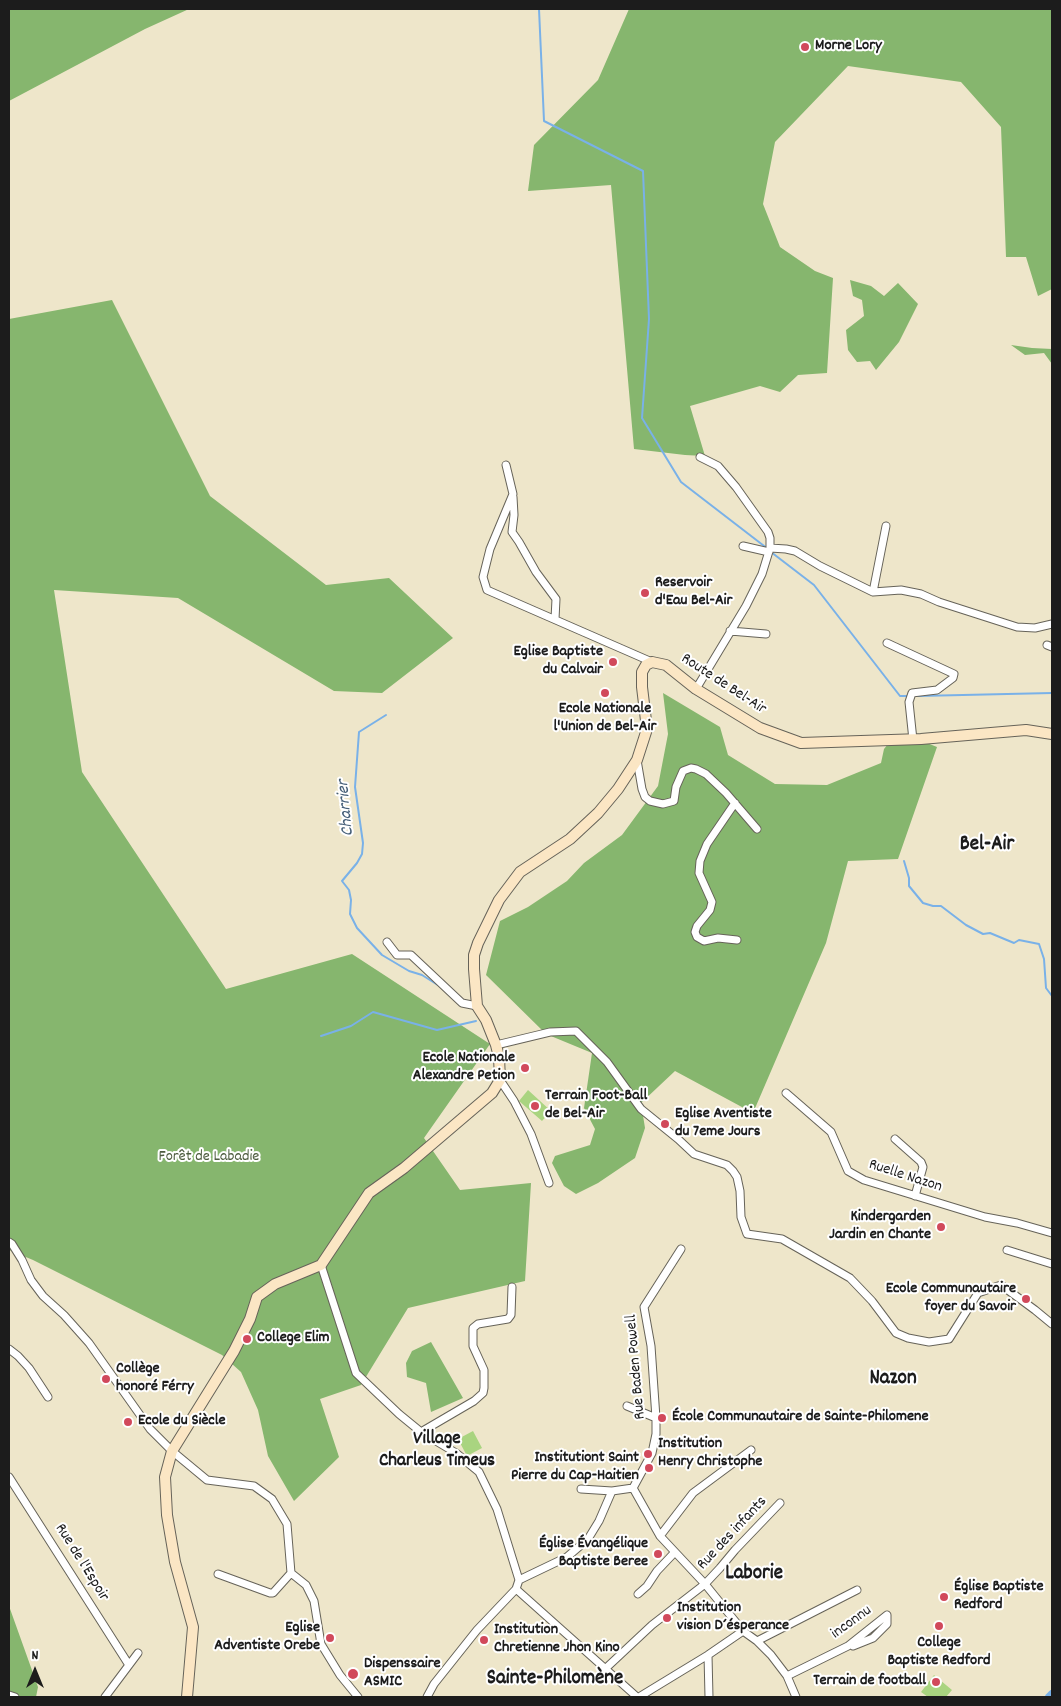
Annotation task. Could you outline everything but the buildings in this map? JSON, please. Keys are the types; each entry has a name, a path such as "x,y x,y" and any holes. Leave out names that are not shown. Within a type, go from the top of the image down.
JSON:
{"street":[{"path":"696,689 762,574 769,550 770,538 768,532 736,487 718,466 700,457"},
{"path":"506,465 514,515 512,532 540,578 556,599 555,619"},
{"path":"512,494 490,549 483,577 486,590 652,662"},
{"path":"873,592 886,526"},
{"path":"743,546 795,551 820,566 873,592 901,590 920,594 1017,627 1035,628 1052,624"},
{"path":"730,632 766,634"},
{"path":"887,643 954,674 953,678 937,690 911,695 913,740"},
{"path":"549,1182 531,1134 514,1101 500,1080 499,1057 496,1045 486,1020 477,1006 474,955 486,924 499,900 520,872 570,839 598,812 618,788 637,760 647,730 642,672 646,665 652,662"},
{"name":"Route de Bel-Air","path":"652,662 666,666 696,689 760,728 801,744 913,740 1026,730 1052,734"},
{"path":"637,760 642,789 645,797 650,801 663,804 674,800 676,786 683,771 691,768 706,774 735,803 757,829"},
{"path":"735,803 706,844 700,861 699,873 712,902 710,910 696,926 694,932 696,937 704,941 718,938 737,940"},
{"path":"387,942 398,955 412,955 462,1003 477,1006"},
{"path":"496,1045 550,1032 576,1031 607,1062 641,1110 694,1154 726,1165 733,1172 737,1177 740,1191 741,1216 747,1234 782,1238 850,1278 872,1301 896,1333 908,1338 929,1342 949,1340 978,1293 1001,1285 1052,1324"},
{"path":"187,1697 193,1627 175,1562 167,1515 165,1477 172,1451 234,1350 250,1319 257,1297 275,1284 321,1265 368,1193 404,1168 492,1093 500,1080"},
{"name":"Ruelle Nazon","path":"786,1093 831,1132 848,1171 864,1180 985,1217 1017,1223 1052,1233"},
{"path":"895,1139 921,1162 923,1167 915,1196"},
{"path":"9,1242 43,1296 64,1315 89,1343 150,1429 172,1451 207,1480 254,1486 272,1499 287,1524 290,1573 273,1593 218,1574"},
{"name":"Rue Baden Powell","path":"633,1488 652,1453 656,1434 651,1346 644,1308 681,1249"},
{"path":"1008,1250 1052,1264"},
{"path":"321,1265 356,1373 399,1414 422,1432 456,1453 479,1472 497,1509 519,1580 516,1590 477,1630 434,1684 427,1697"},
{"path":"422,1432 474,1401 483,1393 484,1370 473,1346 473,1328 478,1324 508,1319 511,1315 512,1287"},
{"path":"9,1349 29,1368 48,1397"},
{"path":"627,1406 656,1418"},
{"path":"660,1536 693,1493 751,1450"},
{"name":"Rue de l'Espoir","path":"9,1476 129,1665"},
{"path":"581,1489 612,1491 633,1488 660,1536 705,1584 743,1631 757,1641 788,1676 796,1697"},
{"path":"519,1580 566,1557 588,1539 612,1491"},
{"name":"Rue des infants","path":"605,1669 652,1625 705,1584 780,1503"},
{"path":"638,1594 675,1552"},
{"path":"290,1573 306,1585 314,1601 320,1644 340,1676 358,1697"},
{"path":"516,1590 638,1697 708,1655 743,1631"},
{"path":"757,1641 857,1590"},
{"name":"inconnu","path":"788,1676 848,1646 887,1615 887,1624 873,1638 853,1646"},
{"path":"105,1697 138,1654"},
{"path":"708,1655 709,1697"},
{"path":"9,1695 15,1697"}],"green space":[{"path":"9,9 189,9 145,29 9,101"},
{"path":"629,9 1052,9 1052,289 1038,296 1026,257 1006,257 1001,127 961,82 848,66 775,142 763,204 780,247 815,271 833,278 827,373 798,375 780,392 760,386 690,406 705,456 634,449 611,185 528,191 534,145 598,80"},
{"path":"850,280 871,286 884,296 898,283 918,304 899,342 876,370 870,361 857,362 848,350 846,330 864,316 862,300 853,296"},
{"name":"Forêt de Labadie","path":"112,300 210,496 326,585 389,578 453,638 382,693 334,691 178,598 54,590 82,772 226,989 352,954 490,1044 424,1138 460,1190 531,1183 525,1281 408,1308 361,1385 320,1399 339,1457 294,1501 268,1456 258,1410 241,1372 222,1355 33,1260 9,1250 9,319"},
{"path":"1011,345 1052,349 1052,364 1044,353 1025,355"},
{"path":"663,693 720,727 728,755 775,784 827,785 881,763 884,749 892,739 907,735 937,747 898,859 848,861 826,943 753,1113 675,1071 641,1103 645,1128 635,1158 598,1183 576,1194 564,1186 552,1163 555,1156 590,1145 595,1129 584,1108 592,1053 546,1034 486,975 500,921 528,907 567,881 584,863 622,835 658,786 668,734"},
{"name":"Terrain Foot-Ball de Bel-Air","path":"528,1090 551,1111 542,1121 519,1101"},
{"path":"431,1342 463,1398 431,1412 426,1383 407,1377 406,1363 412,1351"},
{"path":"473,1431 482,1448 467,1456 458,1439"},
{"path":"9,1606 38,1687 36,1697 9,1697"},
{"name":"Terrain de football","path":"934,1675 952,1690 946,1697 928,1697 921,1692"}],"waterway":[{"path":"539,9 544,121 643,171 649,319 642,418 681,482 768,549"},
{"path":"771,552 814,585 900,696 909,696"},
{"path":"918,696 1052,693"},
{"name":"Charrier","path":"386,715 359,732 355,787 363,843 362,854 342,881 349,890 351,900 350,914 357,928 382,955 441,987"},
{"path":"904,861 909,878 909,886 923,903 941,906 966,925 983,934 990,933 1014,943 1019,940 1039,944 1044,959 1046,988 1052,996"},
{"path":"321,1036 351,1026 373,1012 437,1030 476,1021"},
{"path":"1049,1697 1052,1694"}],"place":[{"name":"Morne Lory","path":"805,47"},
{"name":"Reservoir d'Eau Bel-Air","path":"645,593"},
{"name":"Eglise Baptiste du Calvair","path":"613,662"},
{"name":"Ecole Nationale l'Union de Bel-Air","path":"605,693"},
{"name":"Ecole Nationale Alexandre Petion","path":"525,1068"},
{"name":"Terrain Foot-Ball de Bel-Air","path":"535,1106"},
{"name":"Eglise Aventiste du 7eme Jours","path":"665,1124"},
{"name":"Kindergarden Jardin en Chante","path":"941,1227"},
{"name":"Ecole Communautaire foyer du Savoir","path":"1026,1299"},
{"name":"College Elim","path":"247,1339"},
{"name":"Collège honoré Férry","path":"106,1379"},
{"name":"École Communautaire de Sainte-Philomene","path":"662,1418"},
{"name":"Ecole du Siècle","path":"128,1422"},
{"name":"Institution Henry Christophe","path":"648,1454"},
{"name":"Institutiont Saint Pierre du Cap-Haitien","path":"649,1468"},
{"name":"Église Évangélique Baptiste Beree","path":"658,1554"},
{"name":"Église Baptiste Redford","path":"944,1597"},
{"name":"Institution vision D´ésperance","path":"667,1618"},
{"name":"College Baptiste Redford","path":"939,1626"},
{"name":"Eglise Adventiste Orebe","path":"330,1638"},
{"name":"Institution Chretienne Jhon Kino","path":"484,1640"},
{"name":"Dispenssaire ASMIC","path":"353,1674"},
{"name":"Terrain de football","path":"936,1682"}],"district":[{"name":"Bel-Air","path":"987,846"},
{"name":"Nazon","path":"893,1380"},
{"name":"Village Charleus Timeus","path":"437,1451"},
{"name":"Laborie","path":"754,1575"},
{"name":"Sainte-Philomène","path":"555,1680"}]}
